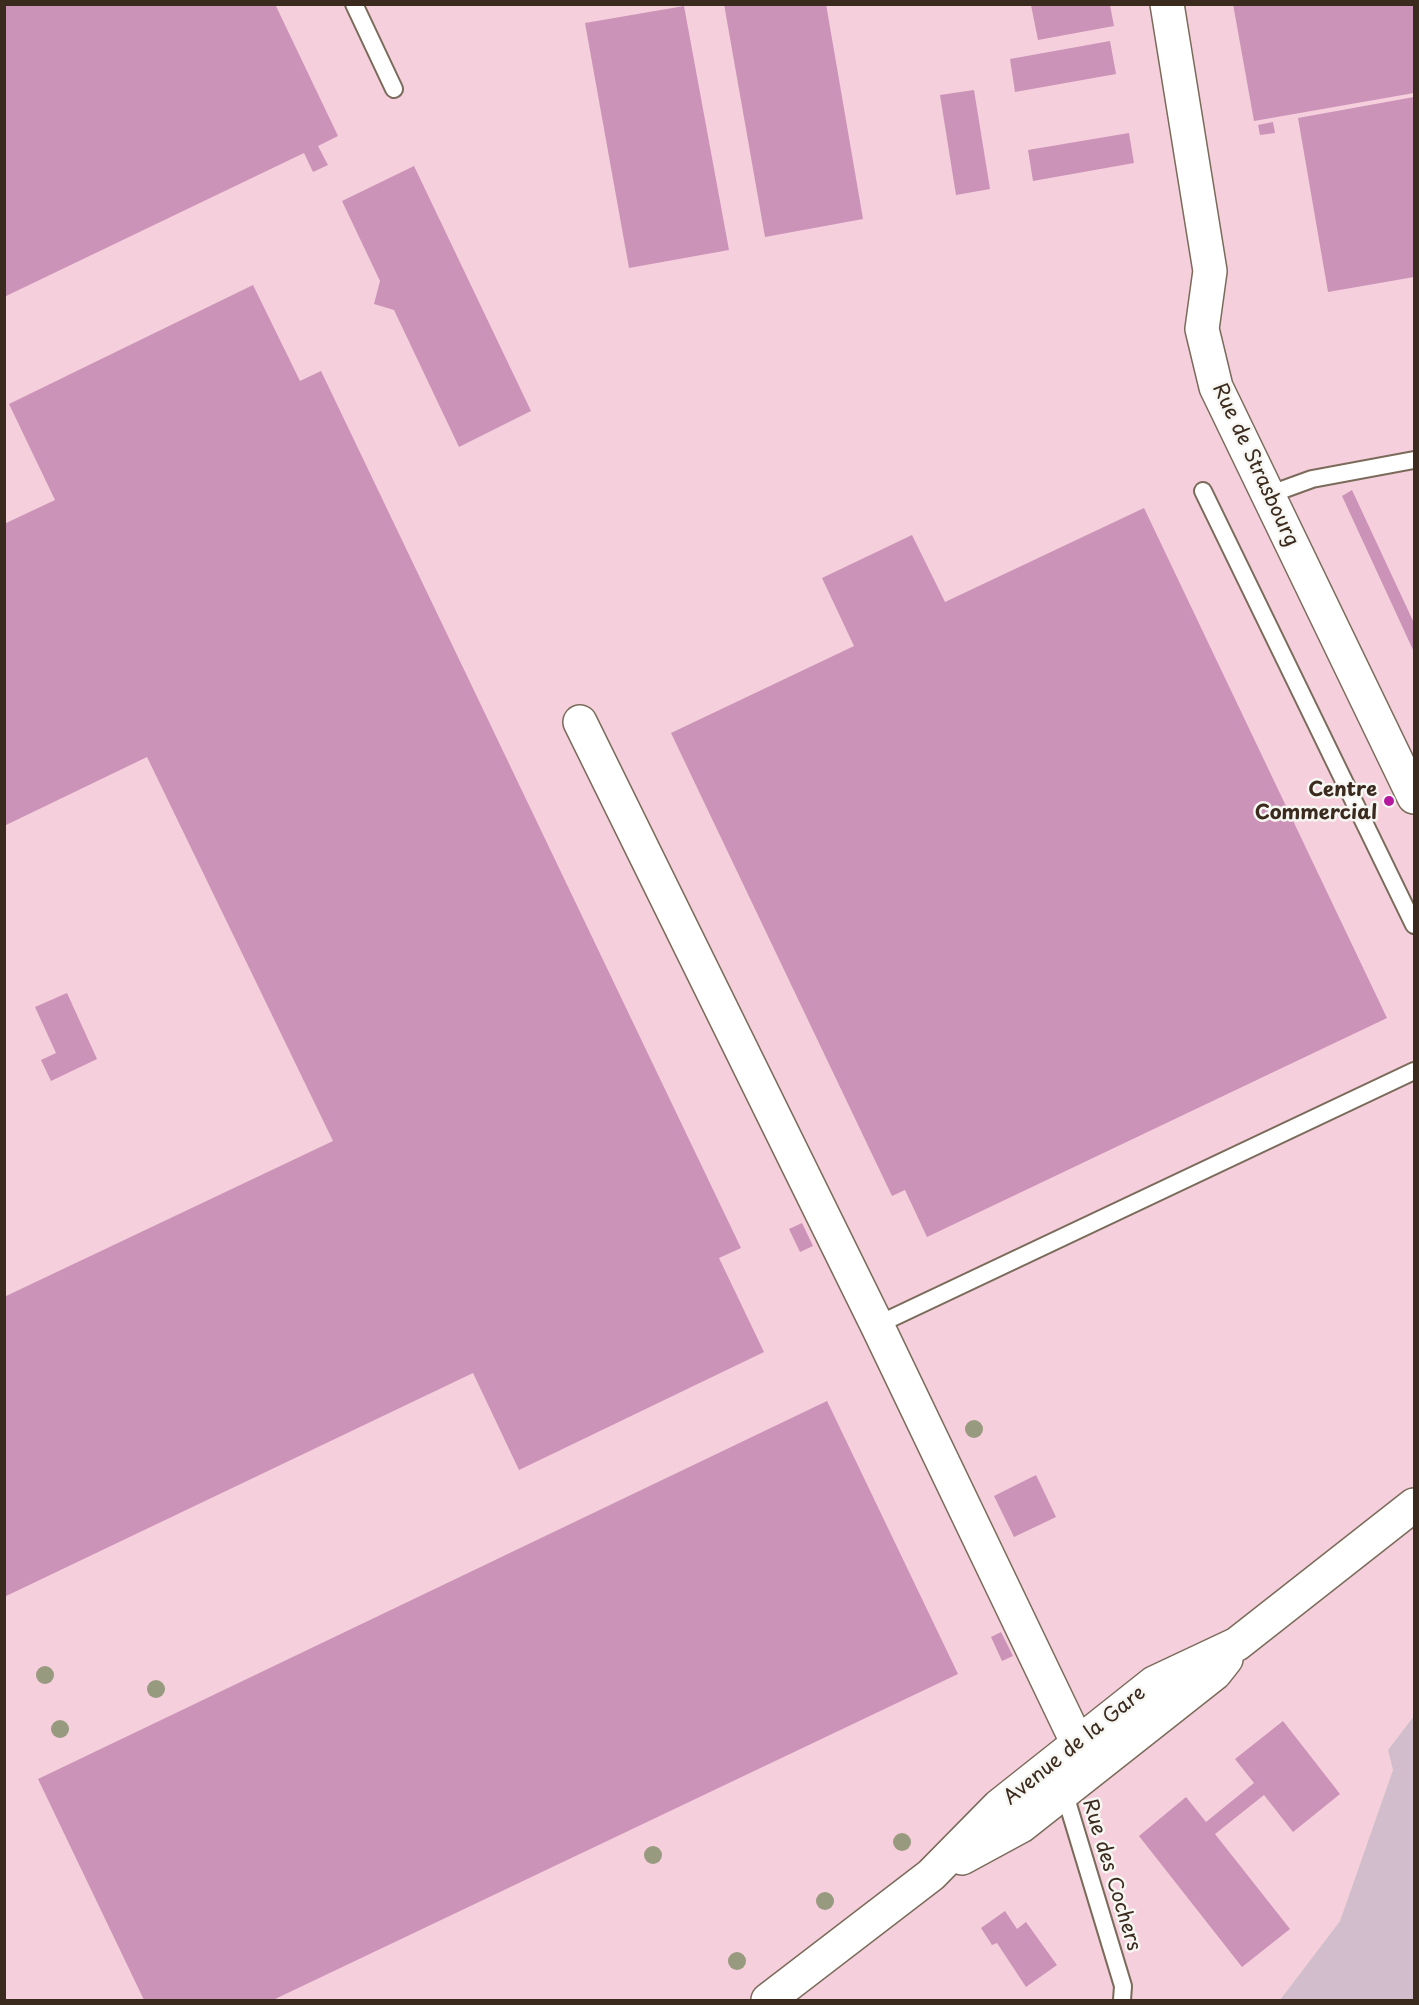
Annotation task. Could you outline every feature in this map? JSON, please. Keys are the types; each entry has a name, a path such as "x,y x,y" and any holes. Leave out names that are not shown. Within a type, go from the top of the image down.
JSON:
{"street":[{"name":"Rue de Strasbourg","path":"1167,4 1210,271 1202,329 1216,387 1414,797"},
{"path":"580,722 877,1325 1073,1766"},
{"name":"Avenue de la Gare","path":"768,2001 931,1875 1021,1826 1073,1766 1154,1683 1238,1644 1414,1505"}],"lane":[{"path":"354,4 394,89"},
{"path":"1268,495 1312,479 1414,459"},
{"path":"1203,491 1414,925"},
{"path":"877,1325 1414,1071"},
{"name":"Rue des Cochers","path":"1073,1766 1124,1996"}],"shaded area":[{"path":"5,5 1414,5 1414,1716 1388,1750 1393,1770 1340,1921 1280,2000 5,2000"},
{"path":"1414,1716 1414,2000 1280,2000 1340,1921 1393,1770 1388,1750"}],"building":[{"path":"4,4 275,4 338,136 318,146 328,165 313,172 304,153 4,297"},
{"path":"724,4 826,4 863,219 765,237"},
{"path":"1233,4 1414,4 1414,93 1254,121"},
{"path":"1031,5 1110,5 1114,26 1038,40"},
{"path":"684,6 729,250 629,268 585,23"},
{"path":"1110,41 1116,74 1015,92 1010,59"},
{"path":"974,90 990,189 956,195 940,95"},
{"path":"1414,97 1414,277 1328,292 1298,118"},
{"path":"1273,122 1275,133 1260,135 1258,125"},
{"path":"1129,133 1134,163 1033,181 1028,150"},
{"path":"414,166 531,411 459,447 394,310 374,304 380,281 342,201"},
{"path":"253,285 300,381 321,371 741,1248 719,1258 764,1352 519,1470 473,1373 4,1597 4,1297 333,1141 147,757 4,826 4,524 55,500 9,404"},
{"path":"1352,490 1414,623 1414,652 1342,496"},
{"path":"1144,508 1387,1018 927,1237 905,1190 892,1196 671,733 854,646 822,578 912,535 945,602"},
{"path":"67,993 97,1059 51,1081 41,1060 56,1053 35,1007"},
{"path":"802,1223 813,1246 800,1252 789,1229"},
{"path":"827,1401 958,1674 273,2000 144,2000 38,1779"},
{"path":"1036,1475 1056,1517 1014,1537 994,1496"},
{"path":"1001,1632 1013,1656 1002,1661 991,1637"},
{"path":"1283,1721 1340,1794 1293,1832 1264,1795 1215,1834 1290,1929 1242,1967 1139,1836 1186,1797 1206,1822 1254,1783 1235,1759"},
{"path":"1005,1911 1017,1929 1026,1922 1057,1965 1026,1987 997,1943 992,1945 981,1928"}],"place":[{"name":"Centre Commercial","path":"1389,801"}]}
